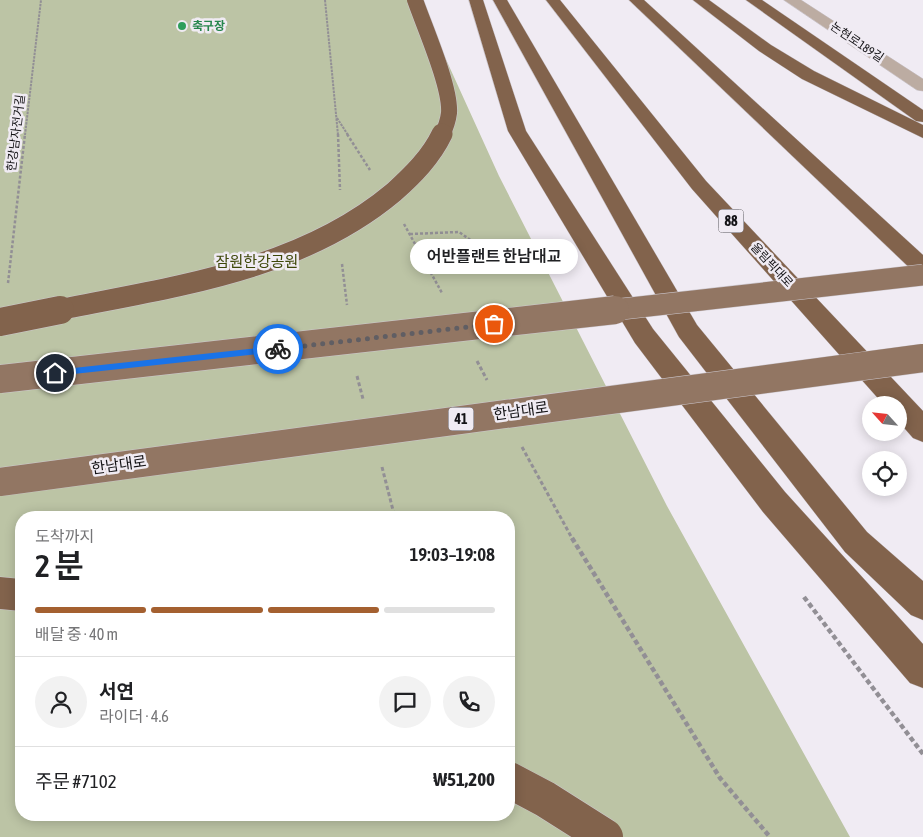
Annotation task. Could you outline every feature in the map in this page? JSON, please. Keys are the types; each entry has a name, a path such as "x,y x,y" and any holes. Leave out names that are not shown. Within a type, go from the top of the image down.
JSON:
{"highway":[{"path":"0,322 212,279 258,266 294,253 328,237 362,217 391,196 415,173 433,150 445,129 450,110 415,0"},
{"path":"476,0 517,131 644,336 774,502 923,670"},
{"name":"올림픽대로","path":"553,0 699,185 923,430"},
{"path":"636,0 923,268"},
{"path":"700,0 766,48 808,75 923,132"},
{"path":"752,0 923,118"},
{"path":"504,8 688,330 856,542 923,603"},
{"path":"0,593 15,594"},
{"path":"515,783 545,799 605,837"}],"main road":[{"path":"0,379 923,275"},
{"name":"한남대로","path":"0,482 923,358"}],"street":[{"name":"논현로189길","path":"791,0 923,86"}],"path":[{"name":"한강남자전거길","path":"8,288 42,0"},
{"path":"337,118 374,176"},
{"path":"400,217 443,295"},
{"path":"410,234 459,232 509,267"},
{"path":"475,357 489,383"},
{"path":"521,445 558,515 720,778 770,837"},
{"path":"802,595 923,754"}],"green space":[{"name":"잠원한강공원","path":"0,0 419,0 499,176 667,506 850,837 0,837"}],"way so far":[{"path":"278,349 494,324"}],"place":[{"name":"축구장","path":"182,26"},
{"name":"어반플랜트 한남대교","path":"494,324"}],"route":[{"path":"55,373 278,349"}]}
